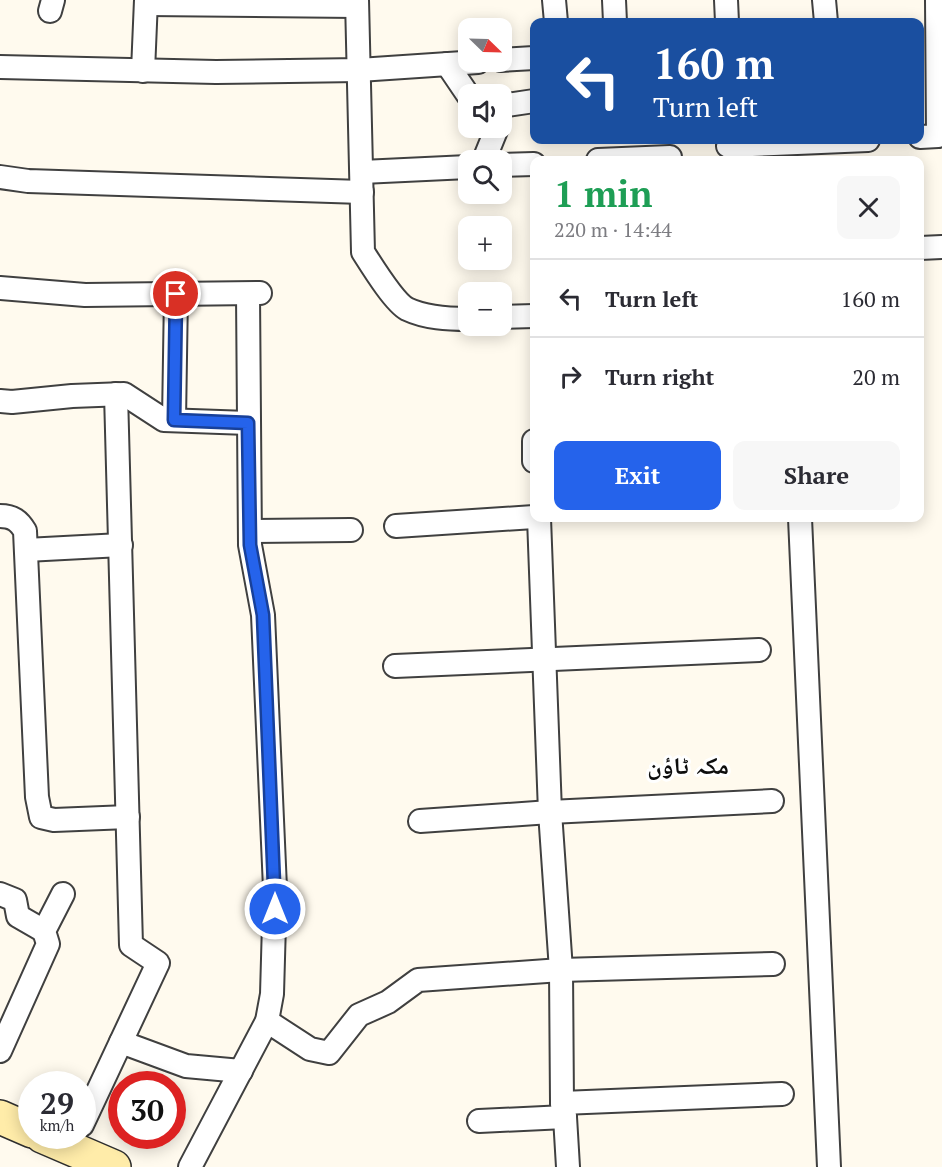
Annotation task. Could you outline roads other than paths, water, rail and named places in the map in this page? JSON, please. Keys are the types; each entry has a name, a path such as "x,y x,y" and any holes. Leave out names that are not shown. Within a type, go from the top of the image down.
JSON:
{"street":[{"path":"554,0 556,18"},
{"path":"614,0 615,18"},
{"path":"726,0 727,18"},
{"path":"824,0 826,18"},
{"path":"924,137 938,136 937,0"},
{"path":"143,71 146,2 357,3 363,252 405,308 430,317 458,318"},
{"path":"512,59 530,58"},
{"path":"0,67 216,72 359,70 458,63"},
{"path":"447,64 461,84"},
{"path":"512,107 530,101"},
{"path":"729,149 788,144"},
{"path":"607,156 622,149 664,156"},
{"path":"512,165 530,164"},
{"path":"0,177 28,181 362,182 458,168"},
{"path":"924,248 942,247"},
{"path":"0,288 85,295 254,293 248,423 250,545 263,615 275,888 272,994 267,1021 190,1167"},
{"path":"174,420 176,294"},
{"path":"512,317 530,316"},
{"path":"96,1095 158,963 131,945 116,394"},
{"path":"0,401 124,394 164,420 248,423"},
{"path":"0,516 19,521 25,531 37,797 41,817 54,820 128,817"},
{"path":"396,525 530,517"},
{"path":"539,522 550,812 561,970 563,1110 568,1167"},
{"path":"800,522 829,1167"},
{"path":"250,531 351,530"},
{"path":"26,550 121,545"},
{"path":"395,666 759,650"},
{"path":"420,821 772,801"},
{"path":"0,894 15,900 18,916 44,931 48,944 0,1052"},
{"path":"44,931 63,894"},
{"path":"267,1021 310,1049 329,1053 359,1015 388,1002 418,980 561,970 774,964"},
{"path":"121,1042 186,1066 241,1071"},
{"path":"479,1121 563,1110 782,1094"},
{"path":"0,1117 18,1125"},
{"path":"93,1149 114,1167"}],"district":[{"name":"مکہ ٹاؤن","path":"688,766"}]}
